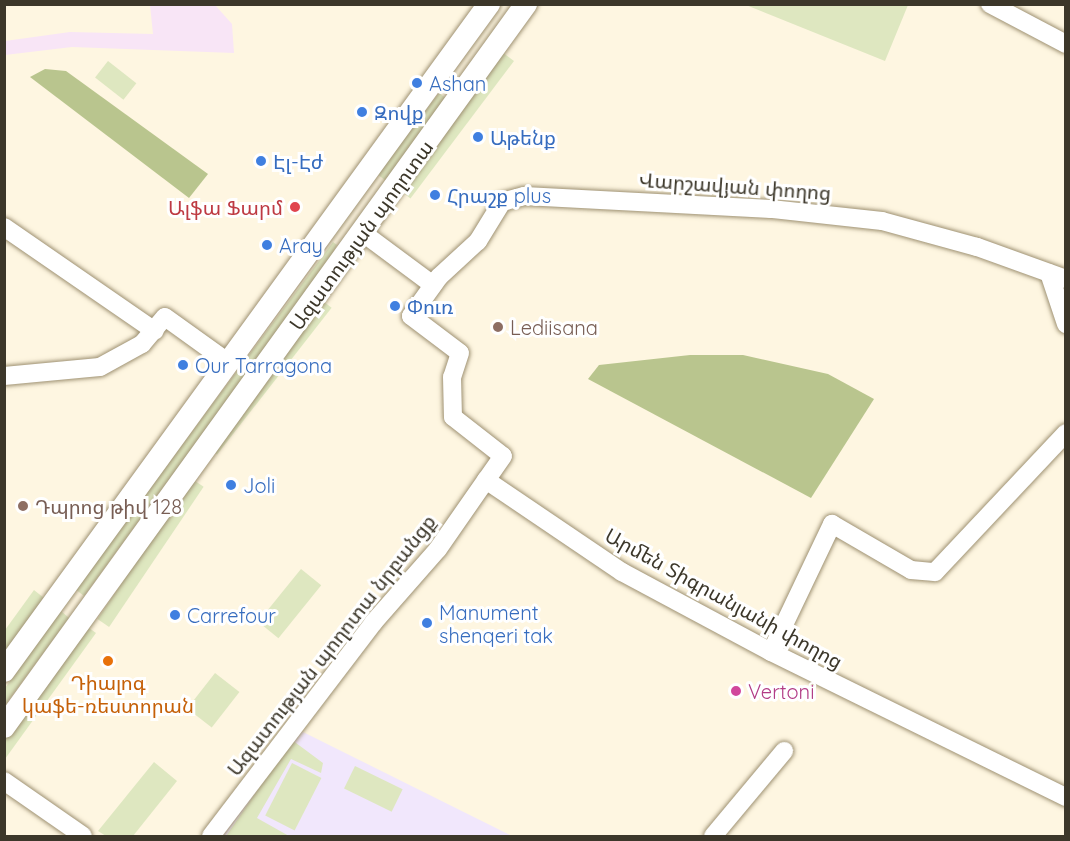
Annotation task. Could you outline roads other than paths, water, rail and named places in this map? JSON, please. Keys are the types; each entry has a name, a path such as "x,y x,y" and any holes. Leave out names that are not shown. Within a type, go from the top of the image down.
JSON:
{"main road":[{"name":"Ազատության պողոտա","path":"4,671 489,4"},
{"name":"Ազատության պողոտա","path":"4,727 363,233 521,7"}],"street":[{"path":"990,4 1065,44"},
{"name":"Վարշավյան փողոց","path":"433,285 478,241 502,202 524,196 771,209 882,221 977,247 1057,276"},
{"path":"4,227 155,331"},
{"path":"363,233 433,285 411,316 460,353 452,377 453,417 503,456 486,480"},
{"path":"1057,276 1065,324"},
{"path":"4,376 100,367 120,359 155,331 165,317 229,363"},
{"path":"771,652 832,524 911,570 935,572 1065,433"},
{"name":"Արմեն Տիգրանյանի փողոց","path":"486,480 622,572 771,652 1065,797"},
{"name":"Ազատության պողոտա նրբանցք","path":"211,837 373,623 438,549 486,480"},
{"path":"713,837 784,751"},
{"path":"4,782 82,837"}],"place":[{"name":"Ashan","path":"417,83"},
{"name":"Զովք","path":"362,112"},
{"name":"Աթենք","path":"478,137"},
{"name":"Էլ-Էժ","path":"261,161"},
{"name":"Հրաշք plus","path":"435,195"},
{"name":"Ալֆա Ֆարմ","path":"295,207"},
{"name":"Aray","path":"267,245"},
{"name":"Փուռ","path":"395,306"},
{"name":"Lediisana","path":"498,327"},
{"name":"Our Tarragona","path":"183,365"},
{"name":"Joli","path":"231,485"},
{"name":"Դպրոց թիվ 128","path":"23,506"},
{"name":"Carrefour","path":"175,615"},
{"name":"Manument shenqeri tak","path":"427,623"},
{"name":"Դիալոգ կաֆե-ռեստորան","path":"108,661"},
{"name":"Vertoni","path":"736,691"}]}
